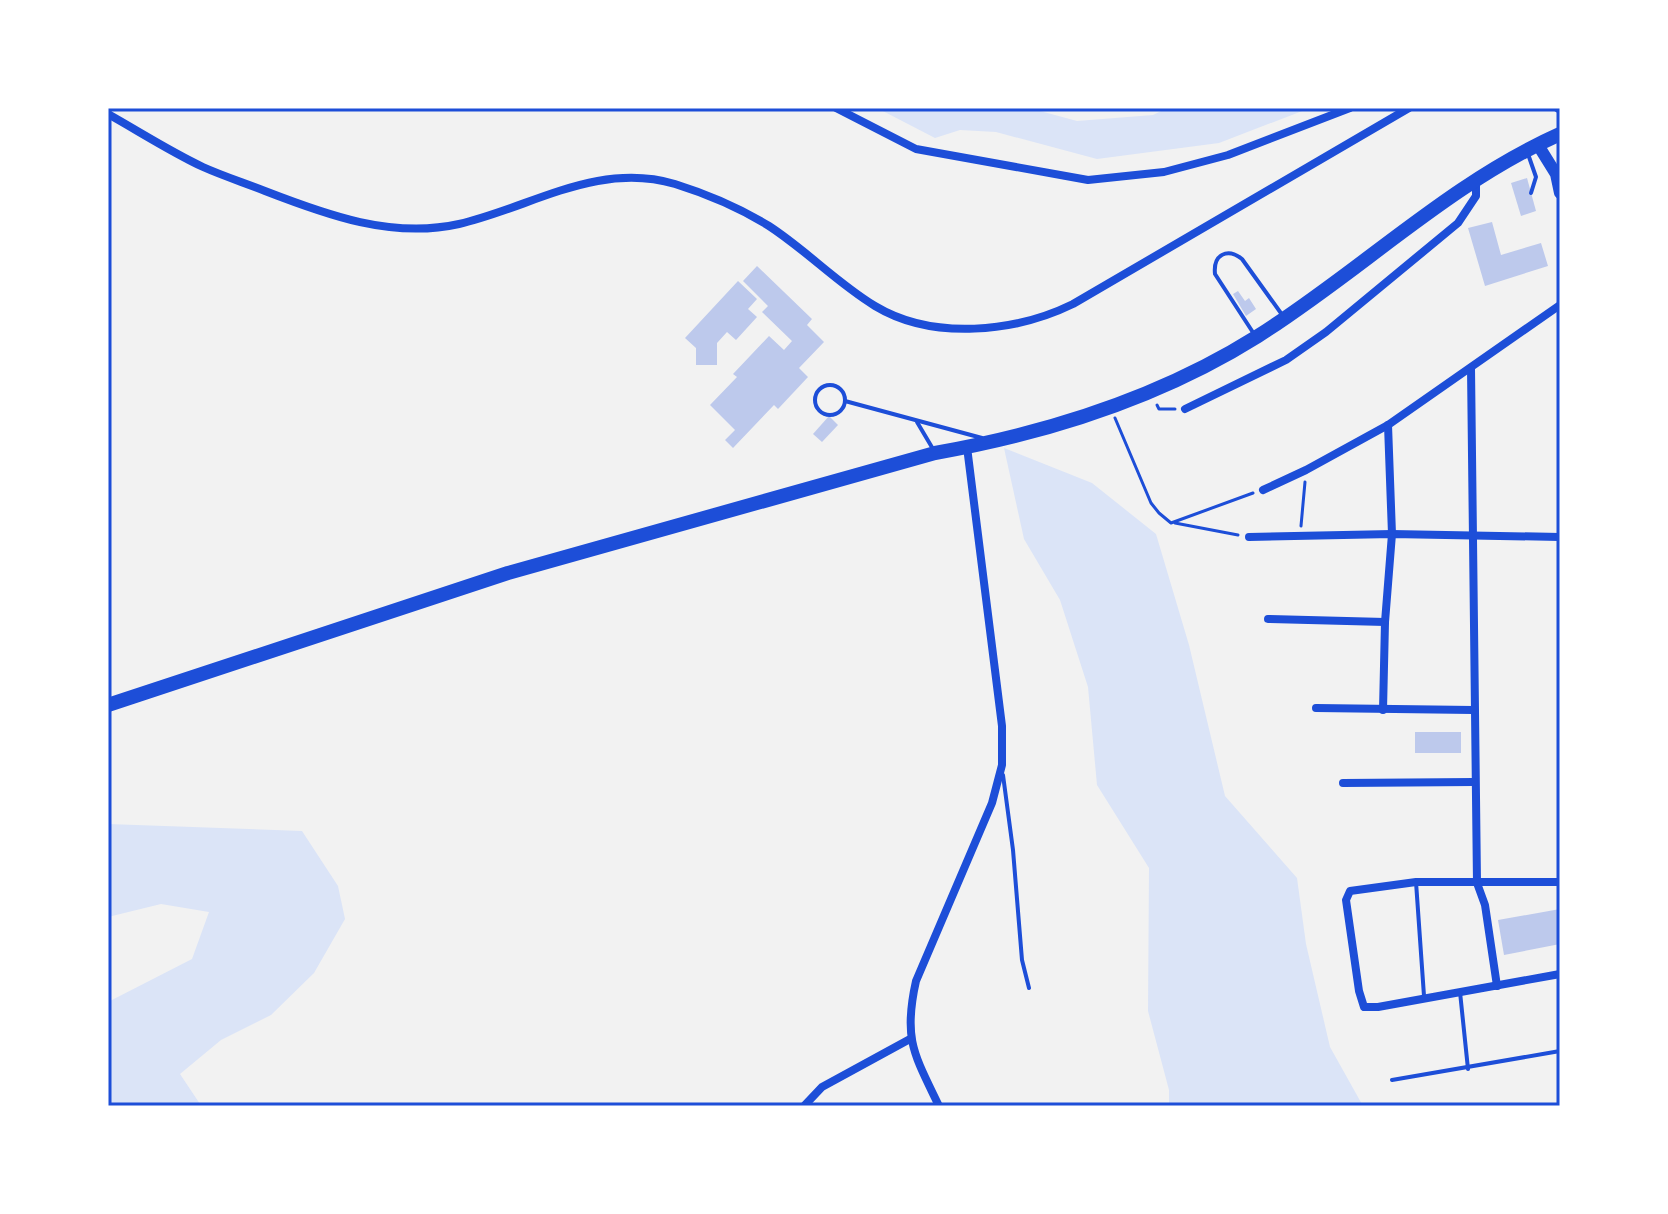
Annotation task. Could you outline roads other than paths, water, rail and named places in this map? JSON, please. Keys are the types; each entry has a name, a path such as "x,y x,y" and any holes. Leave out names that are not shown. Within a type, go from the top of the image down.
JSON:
{"main road":[{"path":"108,705 508,573 935,453 1052,427 1109,408 1208,364 1256,337 1476,178 1560,134"},
{"path":"1532,147 1558,175 1560,193"}],"street":[{"path":"836,108 916,149 1088,180 1164,172 1228,155 1350,108"},
{"path":"108,114 203,167 277,196 355,223 409,230 458,224 556,191 613,177 645,177 728,204 769,227 876,307 920,323 981,330 1053,314 1073,304 1408,108"},
{"path":"1185,409 1286,360 1326,332 1458,223 1476,196 1476,178"},
{"path":"1263,490 1388,425 1560,305"},
{"path":"1471,368 1477,883 1485,905 1497,986"},
{"path":"1383,710 1385,622 1392,534 1388,425"},
{"path":"939,1106 910,1039 909,1019 916,981 992,803 1002,765 1002,726 967,447"},
{"path":"1249,537 1392,534 1560,537"},
{"path":"1268,619 1385,622"},
{"path":"1316,708 1473,710"},
{"path":"1343,783 1474,782"},
{"path":"1560,882 1416,882 1350,891 1346,900 1364,1007 1560,974"},
{"path":"804,1106 822,1087 910,1039"}],"lane":[{"path":"1531,193 1536,177 1532,147"},
{"path":"1256,337 1215,274 1214,264 1218,257 1226,252 1242,259 1284,318"},
{"path":"828,385 840,387 845,401 842,410 831,415 820,411 815,401 818,390 828,385"},
{"path":"845,401 995,441"},
{"path":"916,420 935,453"},
{"path":"1002,765 1022,960 1029,988"},
{"path":"1416,882 1424,999"},
{"path":"1460,992 1468,1069"},
{"path":"1392,1080 1560,1051"}]}
